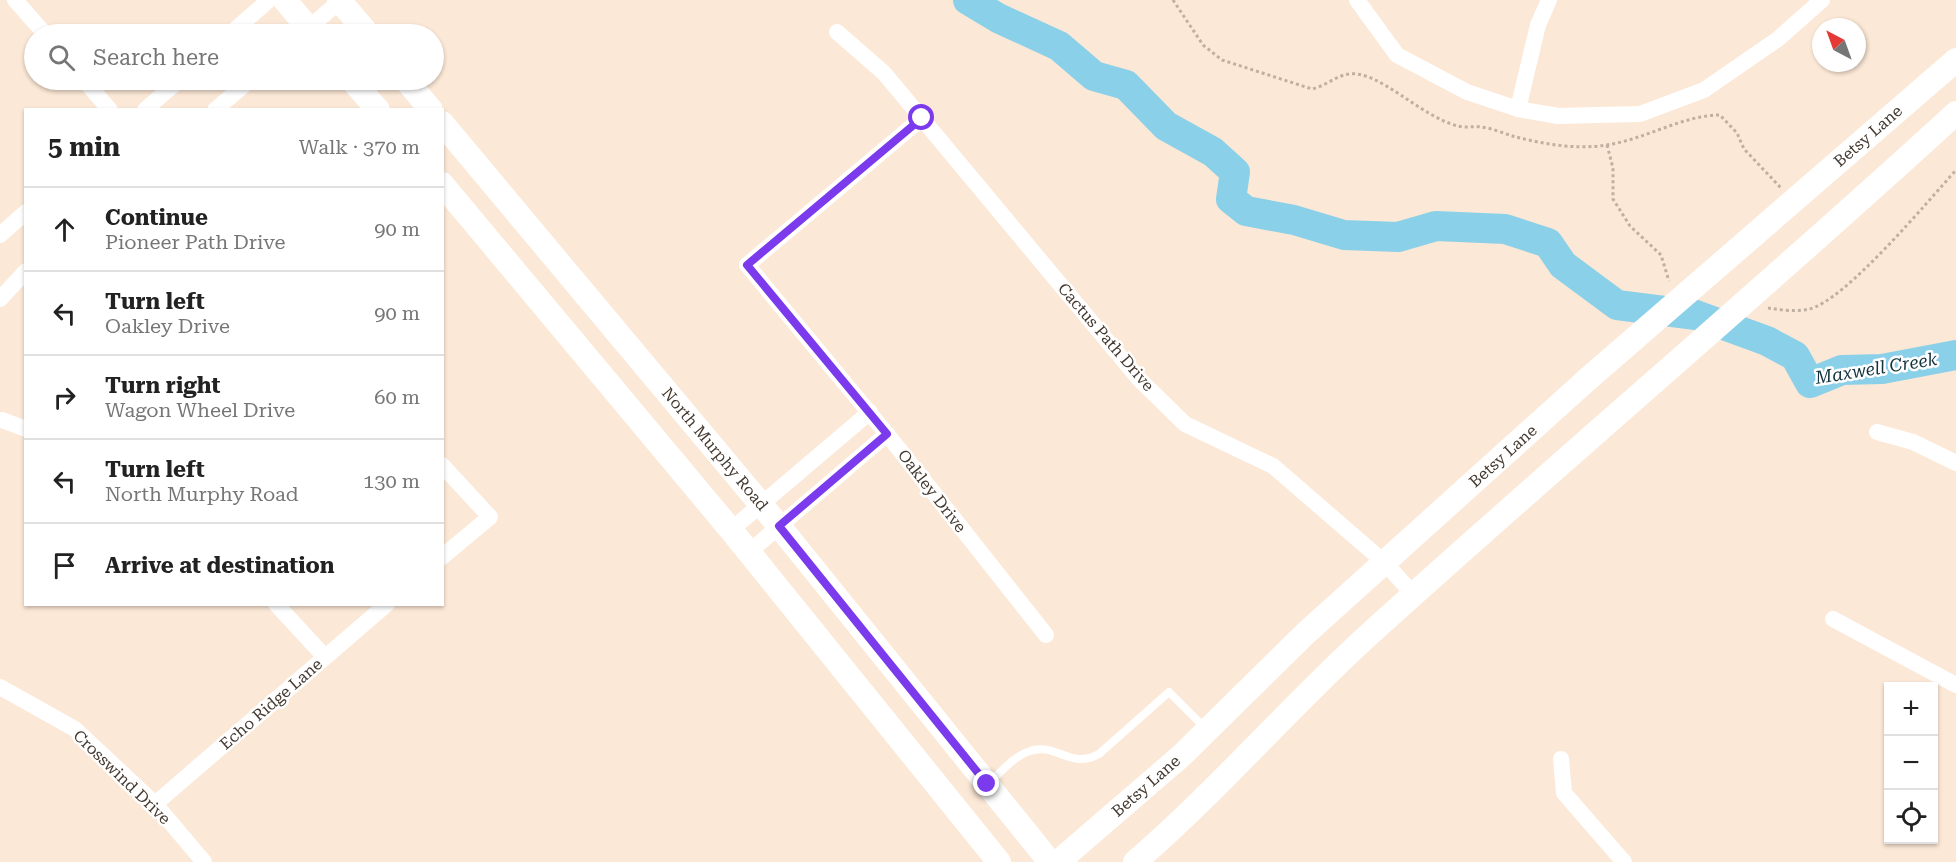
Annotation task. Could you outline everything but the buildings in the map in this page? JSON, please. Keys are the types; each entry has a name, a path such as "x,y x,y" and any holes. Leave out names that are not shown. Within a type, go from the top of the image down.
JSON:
{"main road":[{"path":"285,0 302,24"},
{"path":"340,1 360,24"},
{"name":"Betsy Lane","path":"1058,862 1207,731 1306,633 1589,378 1956,60"},
{"path":"361,90 376,108"},
{"path":"414,90 429,108"},
{"path":"1135,862 1333,668 1640,394 1801,256 1956,113"},
{"name":"North Murphy Road","path":"444,125 779,526 1050,862"},
{"path":"444,186 731,530 999,862"}],"street":[{"path":"15,0 36,24"},
{"path":"242,24 270,0"},
{"path":"1357,0 1398,55 1467,92 1518,109 1558,116 1640,114 1704,90 1778,39 1822,0"},
{"path":"1518,109 1538,25 1549,0"},
{"path":"317,24 340,1"},
{"name":"Cactus Path Drive","path":"837,32 884,73 1138,379 1185,424 1273,466 1384,562 1415,596"},
{"path":"93,90 108,108"},
{"path":"147,108 168,90"},
{"path":"217,108 238,90"},
{"name":"Oakley Drive","path":"922,118 747,265 870,412 1046,635"},
{"path":"0,235 24,214"},
{"path":"0,299 24,273"},
{"path":"731,530 870,412"},
{"path":"2,420 24,428"},
{"path":"1877,432 1913,442 1956,463"},
{"path":"749,552 887,434"},
{"path":"444,467 490,517 444,555"},
{"path":"278,606 325,657"},
{"name":"Echo Ridge Lane","path":"155,804 385,606"},
{"path":"1833,619 1956,685"},
{"name":"Crosswind Drive","path":"0,687 75,729 155,804 204,862"},
{"path":"1561,759 1564,793 1624,862"}],"lane":[{"path":"987,784 1021,755 1032,750 1046,750 1074,760 1087,760 1099,754 1169,692 1207,731"}],"path":[{"path":"1173,0 1203,45 1222,60 1312,89 1326,86 1347,74 1366,74 1422,111 1461,127 1482,126 1538,143 1607,145 1679,125 1702,115 1720,115 1733,127 1744,149 1782,189"},
{"path":"1607,145 1613,168 1613,199 1630,226 1652,249"}],"waterway":[{"name":"Maxwell Creek","path":"968,0 998,18 1059,46 1094,76 1126,85 1166,126 1213,152 1235,172 1231,199 1246,211 1294,220 1344,235 1398,237 1436,226 1505,229 1548,243 1563,265 1617,305 1696,315 1767,341 1795,356 1810,383 1842,370 1882,369 1956,355"}],"route":[{"path":"922,118 747,265 887,434 779,526 987,784"}]}
